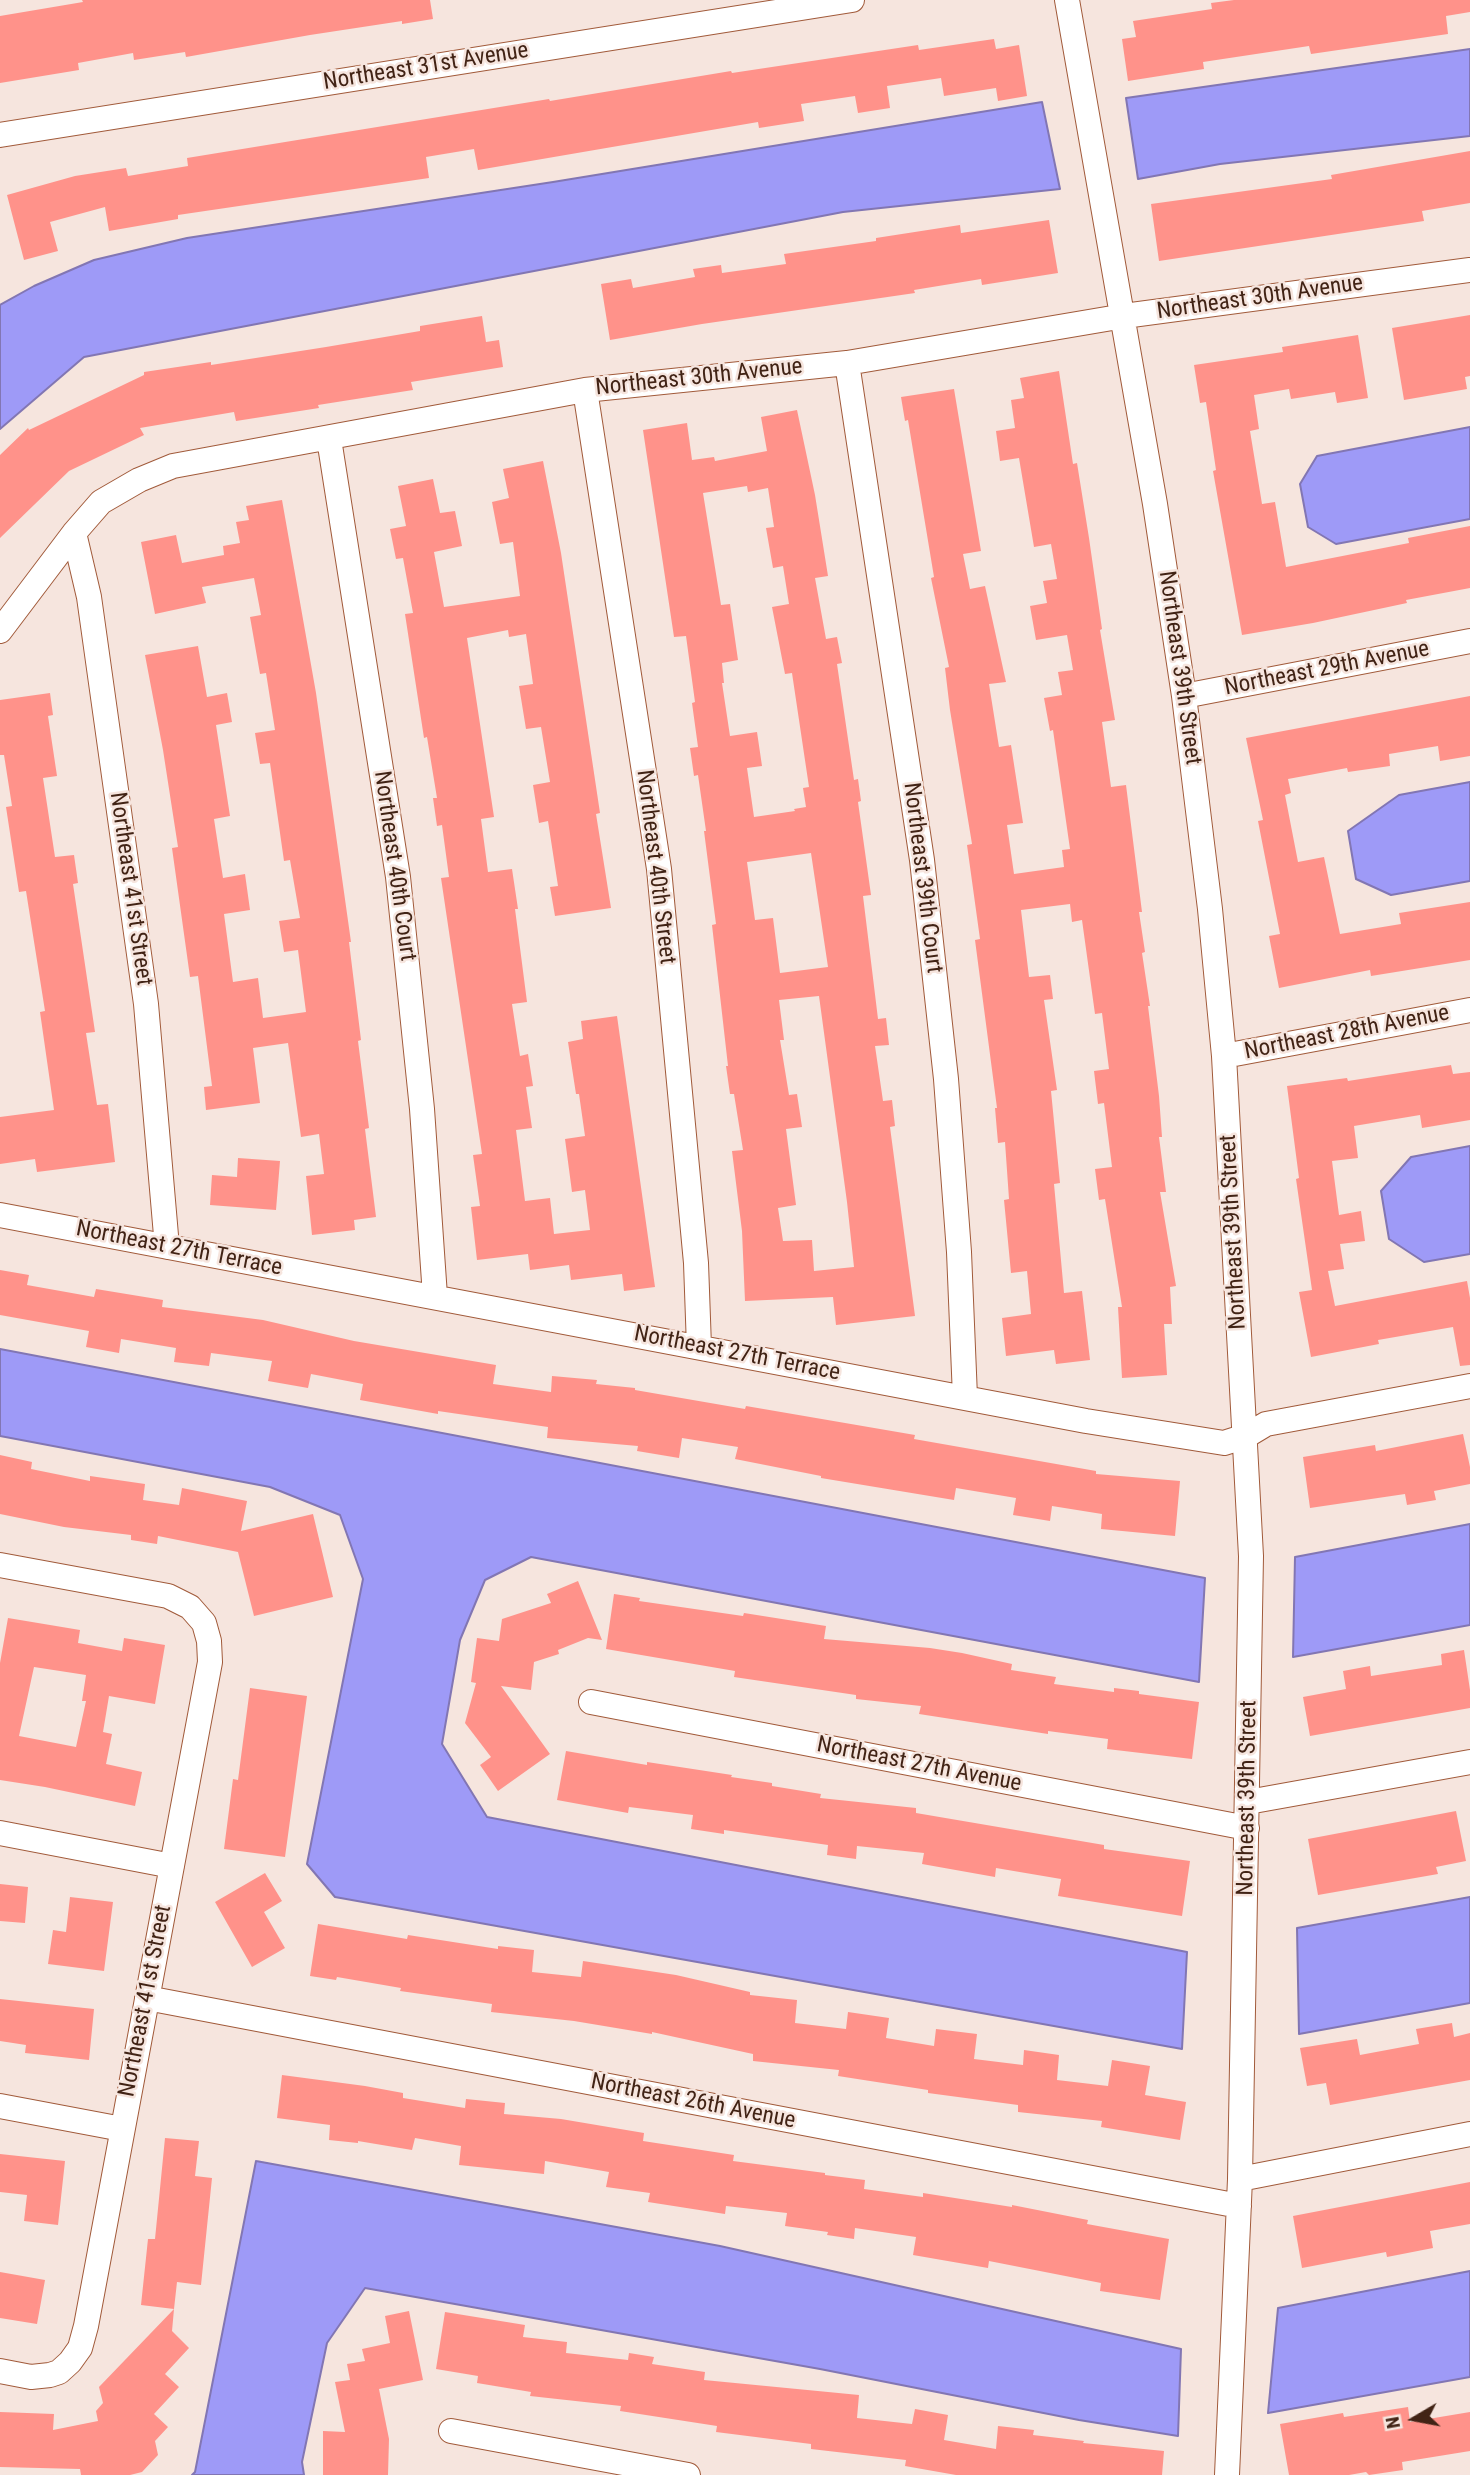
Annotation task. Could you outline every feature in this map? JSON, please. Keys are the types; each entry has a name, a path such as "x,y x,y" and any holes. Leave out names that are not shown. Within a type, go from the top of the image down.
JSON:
{"street":[{"name":"Northeast 31st Avenue","path":"0,135 852,0"},
{"name":"Northeast 39th Street","path":"1067,0 1124,316 1184,696 1210,909 1224,1056 1251,1556 1240,2179 1227,2475"},
{"name":"Northeast 30th Avenue","path":"0,631 100,502 139,480 173,466 585,390 847,363 1124,316 1470,270"},
{"name":"Northeast 39th Court","path":"847,363 922,860 946,1079 959,1252 965,1397"},
{"name":"Northeast 40th Street","path":"585,390 659,869 696,1263 699,1347"},
{"name":"Northeast 40th Court","path":"329,439 398,877 422,1109 435,1296"},
{"name":"Northeast 41st Street","path":"74,533 89,597 146,1004 167,1247"},
{"name":"Northeast 29th Avenue","path":"1184,696 1470,641"},
{"name":"Northeast 28th Avenue","path":"1224,1056 1470,1010"},
{"name":"Northeast 27th Terrace","path":"0,1215 1086,1421 1224,1443 1246,1436 1266,1424 1470,1386"},
{"name":"Northeast 41st Street","path":"0,1565 168,1596 190,1607 204,1623 209,1641 210,1662 80,2348 71,2362 59,2372 31,2376 0,2371"},
{"name":"Northeast 27th Avenue","path":"591,1702 1247,1828"},
{"path":"1248,1802 1470,1762"},
{"path":"0,1833 172,1866"},
{"name":"Northeast 26th Avenue","path":"147,1998 1239,2206"},
{"path":"0,2106 122,2129"},
{"path":"1240,2179 1470,2134"},
{"path":"451,2431 688,2475"}],"shaded area":[{"path":"1470,49 1470,136 1220,164 1138,179 1126,98"},
{"path":"1042,102 1060,189 843,212 84,357 0,429 0,305 34,286 94,260 187,238 553,182"},
{"path":"1470,427 1470,519 1336,544 1308,527 1300,484 1317,456"},
{"path":"1470,782 1470,881 1391,895 1356,879 1348,831 1399,795"},
{"path":"1470,1146 1470,1254 1424,1262 1389,1239 1381,1191 1411,1157"},
{"path":"0,1349 1205,1578 1199,1682 531,1557 485,1580 460,1640 442,1744 487,1817 1187,1952 1182,2049 335,1897 307,1864 363,1579 340,1515 270,1487 0,1436"},
{"path":"1470,1524 1470,1625 1293,1657 1295,1557"},
{"path":"1470,1897 1470,2003 1299,2034 1297,1928"},
{"path":"256,2161 720,2246 1181,2349 1178,2436 365,2288 327,2343 302,2462 304,2475 192,2475 195,2472"},
{"path":"1470,2271 1470,2377 1268,2413 1278,2308"}],"building":[{"path":"82,0 430,0 433,19 310,35 186,57 185,52 134,60 133,53 78,63 79,70 0,83 0,16 83,2"},
{"path":"1234,0 1470,0 1470,12 1446,16 1448,34 1311,54 1309,46 1203,62 1204,69 1128,81 1122,39 1136,37 1133,21 1212,9 1211,3"},
{"path":"994,39 996,49 1019,45 1027,96 998,101 996,88 944,96 941,78 887,86 890,108 858,113 855,96 801,104 804,121 759,128 758,122 478,170 474,149 426,157 429,178 178,215 178,219 109,231 105,207 50,222 58,251 24,260 7,195 75,176 126,168 128,176 188,166 187,158 549,99 550,101 731,71 732,73 918,45 919,50"},
{"path":"1470,151 1470,203 1422,211 1424,221 1159,261 1151,204 1332,179 1331,175"},
{"path":"1049,220 1058,273 982,285 981,279 914,290 915,293 610,340 601,284 631,279 633,288 695,277 693,269 721,265 722,273 786,264 784,254 876,241 876,238 960,225 961,233"},
{"path":"1470,315 1470,376 1465,377 1467,389 1404,400 1392,328"},
{"path":"482,316 486,342 499,340 503,367 411,382 413,390 318,405 319,408 236,421 234,412 140,428 144,435 69,471 0,538 0,455 28,428 29,430 144,375 144,372 211,362 211,365 326,347 420,331 420,326"},
{"path":"1358,335 1368,398 1337,403 1335,392 1291,399 1289,389 1254,395 1259,429 1250,431 1262,504 1275,502 1286,567 1409,543 1408,538 1470,526 1470,588 1406,600 1407,603 1313,623 1242,635 1213,471 1216,470 1206,402 1200,403 1194,365 1283,352 1282,347"},
{"path":"1059,371 1073,464 1077,463 1115,720 1102,722 1111,787 1126,785 1142,912 1139,912 1145,952 1142,953 1150,1006 1162,1137 1159,1137 1166,1192 1160,1192 1176,1286 1170,1287 1172,1324 1164,1324 1167,1375 1122,1378 1118,1307 1122,1307 1105,1199 1099,1200 1095,1169 1112,1167 1104,1103 1098,1104 1094,1071 1109,1069 1102,1013 1095,1014 1082,920 1072,922 1070,904 1021,910 1029,977 1050,975 1053,999 1044,1000 1057,1090 1051,1091 1060,1183 1054,1184 1064,1293 1082,1291 1090,1360 1056,1364 1054,1350 1006,1356 1002,1318 1031,1314 1027,1271 1011,1273 1004,1200 1009,1199 1005,1142 998,1143 997,1108 975,940 980,939 967,845 972,844 950,710 945,668 949,667 931,578 934,577 908,420 905,421 901,397 954,389 981,551 963,554 970,589 985,586 1006,682 989,684 999,747 1011,745 1023,823 1007,825 1014,874 1064,867 1062,850 1070,849 1053,730 1050,731 1044,698 1062,695 1058,672 1073,670 1067,635 1036,640 1030,606 1047,603 1043,581 1057,579 1051,544 1034,547 1019,458 1000,461 996,431 1015,428 1011,400 1024,398 1020,378"},
{"path":"797,410 815,495 828,576 815,578 826,639 837,637 842,663 837,664 854,780 858,779 861,801 858,802 871,895 863,896 878,1019 886,1018 889,1045 875,1046 883,1101 892,1100 895,1126 890,1127 915,1316 836,1325 833,1297 745,1301 742,1231 732,1151 743,1150 734,1094 730,1094 726,1066 706,831 698,775 694,776 690,748 698,747 692,703 695,702 686,636 674,637 643,430 687,423 692,460 714,457 715,461 767,451 761,417","holes":["747,486 748,492 768,488 774,527 766,528 773,568 783,566 789,604 772,607 785,674 792,673 809,787 803,788 806,807 754,817 747,768 762,766 757,732 730,736 722,683 722,663 738,660 730,604 721,605 703,493","811,853 828,967 780,973 773,918 755,920 747,862","819,996 854,1267 814,1271 812,1240 783,1241 778,1208 796,1205 786,1129 802,1127 797,1094 789,1095 780,1040 784,1040 779,1000"]},
{"path":"543,461 561,553 600,813 596,814 611,908 555,916 550,887 558,886 548,821 539,823 533,785 550,782 541,727 526,729 519,686 533,684 526,634 509,637 508,630 467,638 494,817 481,819 488,872 512,869 518,909 515,909 527,1002 512,1004 520,1056 528,1054 533,1086 526,1087 532,1128 516,1130 525,1201 550,1198 554,1234 590,1230 585,1190 572,1192 565,1139 585,1136 568,1042 583,1039 581,1021 617,1016 655,1287 624,1291 622,1274 571,1280 569,1265 530,1270 528,1254 477,1260 471,1207 480,1206 473,1155 482,1154 441,878 449,877 442,825 437,826 433,798 437,798 427,737 424,738 405,614 413,613 403,558 396,559 390,529 406,526 398,486 433,479 440,513 455,511 462,546 434,552 444,607 520,596 513,542 500,544 492,502 509,498 503,469"},
{"path":"282,500 316,693 351,942 361,1040 358,1041 369,1128 365,1129 376,1217 354,1220 355,1230 312,1235 306,1176 324,1174 319,1134 301,1137 288,1043 253,1048 260,1103 206,1110 204,1087 212,1086 198,976 190,977 172,848 178,847 145,655 198,646 207,697 227,693 232,722 216,725 230,816 214,819 223,878 245,874 250,910 224,914 233,982 258,978 263,1018 306,1012 298,950 284,952 279,921 300,918 290,860 284,861 270,763 260,764 255,733 275,730 266,673 260,674 250,617 261,615 254,578 202,587 206,603 155,614 141,542 176,535 182,563 224,555 223,546 240,543 236,522 249,520 246,506"},
{"path":"50,693 53,715 48,716 57,776 43,778 55,857 74,855 78,883 73,884 95,1032 86,1033 97,1105 108,1104 115,1162 37,1172 35,1159 0,1164 0,1117 54,1110 40,1012 45,1011 26,891 19,892 6,807 12,806 4,755 0,755 0,700"},
{"path":"1470,696 1470,756 1440,761 1438,746 1389,754 1390,766 1348,772 1347,768 1288,779 1291,793 1285,795 1298,862 1324,857 1340,934 1401,924 1399,913 1470,902 1470,960 1371,976 1370,970 1279,988 1269,936 1280,934 1258,821 1263,820 1246,738"},
{"path":"1451,1065 1453,1074 1470,1072 1470,1120 1422,1128 1420,1115 1354,1126 1358,1158 1332,1161 1339,1215 1361,1211 1365,1241 1340,1244 1344,1269 1328,1271 1335,1306 1467,1281 1470,1298 1470,1365 1460,1366 1453,1327 1378,1340 1379,1344 1311,1357 1299,1292 1312,1290 1296,1179 1299,1178 1287,1086 1347,1078 1348,1081"},
{"path":"238,1158 280,1161 276,1210 210,1205 212,1175 237,1177"},
{"path":"0,1270 29,1275 27,1285 94,1297 96,1289 163,1300 162,1307 263,1320 354,1341 496,1365 493,1384 551,1392 552,1376 597,1380 596,1384 635,1388 745,1409 746,1406 915,1435 914,1439 1096,1471 1096,1474 1180,1481 1175,1536 1101,1529 1102,1514 1052,1506 1050,1521 1013,1515 1016,1498 956,1488 954,1500 821,1478 735,1459 738,1447 682,1438 679,1458 637,1451 638,1446 547,1438 548,1427 438,1411 438,1414 360,1400 363,1384 311,1374 308,1388 268,1381 272,1361 211,1353 209,1366 174,1362 176,1348 121,1339 119,1353 86,1347 89,1331 0,1315"},
{"path":"1463,1434 1470,1467 1470,1484 1434,1491 1436,1500 1407,1505 1405,1494 1310,1508 1303,1457 1375,1445 1376,1451"},
{"path":"0,1455 32,1462 31,1469 90,1481 90,1476 145,1484 143,1500 179,1505 182,1488 247,1501 241,1531 313,1514 333,1597 254,1616 238,1552 158,1536 157,1544 131,1540 131,1535 64,1527 0,1514"},
{"path":"578,1581 602,1640 588,1638 558,1650 559,1654 534,1662 531,1690 501,1686 550,1754 498,1791 480,1765 491,1757 465,1723 476,1683 471,1682 477,1638 499,1641 502,1619 551,1603 547,1594"},
{"path":"614,1594 640,1598 639,1601 826,1626 824,1639 962,1653 1012,1664 1011,1670 1056,1677 1054,1684 1114,1692 1114,1688 1139,1691 1139,1694 1199,1702 1192,1759 1107,1749 1108,1739 1048,1731 1048,1734 919,1714 921,1706 856,1699 856,1695 734,1677 735,1671 606,1649"},
{"path":"8,1618 80,1630 78,1643 122,1651 124,1638 165,1645 155,1704 109,1696 103,1732 112,1734 106,1764 142,1772 135,1806 0,1780 0,1663","holes":["34,1667 86,1675 82,1701 86,1701 76,1747 19,1736"]},
{"path":"1464,1650 1470,1708 1310,1736 1303,1697 1346,1689 1343,1671 1370,1666 1371,1676 1442,1665 1441,1654"},
{"path":"250,1688 307,1696 285,1857 224,1849 233,1779 238,1780"},
{"path":"566,1751 647,1765 647,1762 732,1775 731,1777 772,1783 772,1786 821,1794 820,1798 916,1808 916,1813 1104,1845 1104,1849 1190,1861 1182,1916 1058,1896 1061,1879 996,1868 995,1877 922,1864 924,1853 857,1846 856,1859 827,1855 828,1845 724,1830 724,1834 691,1829 693,1815 629,1807 628,1813 557,1800"},
{"path":"1456,1811 1466,1861 1436,1867 1438,1874 1318,1895 1308,1839"},
{"path":"265,1873 282,1901 264,1912 285,1948 252,1967 215,1902"},
{"path":"0,1884 28,1887 25,1923 0,1921"},
{"path":"70,1897 113,1902 104,1971 48,1964 53,1930 66,1932"},
{"path":"318,1924 407,1939 408,1935 498,1949 498,1946 534,1950 532,1972 581,1977 583,1961 676,1975 750,1992 750,1995 797,2000 795,2023 846,2029 848,2012 889,2018 886,2038 934,2046 936,2029 977,2034 974,2059 1023,2065 1024,2050 1059,2055 1057,2080 1108,2086 1112,2060 1150,2066 1145,2095 1186,2102 1180,2140 1101,2127 1102,2121 1018,2112 1018,2105 928,2093 928,2090 838,2076 839,2070 753,2061 753,2054 652,2032 491,2012 492,2004 400,1991 401,1988 337,1977 336,1980 310,1976"},
{"path":"0,1999 94,2009 89,2060 25,2053 26,2045 0,2041"},
{"path":"1452,2023 1454,2037 1470,2033 1470,2080 1330,2105 1326,2083 1307,2086 1300,2048 1357,2039 1360,2055 1419,2044 1416,2029"},
{"path":"282,2075 365,2086 403,2093 403,2098 465,2108 466,2099 505,2103 504,2114 561,2119 644,2133 643,2141 734,2155 733,2161 865,2180 864,2189 923,2197 923,2193 1012,2205 1088,2220 1087,2224 1169,2239 1160,2300 1100,2291 1101,2283 989,2261 988,2268 913,2255 916,2237 855,2228 854,2239 785,2226 787,2213 726,2206 725,2214 648,2202 650,2193 606,2187 609,2172 545,2161 544,2174 459,2165 461,2146 415,2138 412,2150 358,2141 329,2140 330,2125 277,2118"},
{"path":"165,2138 199,2141 195,2176 212,2178 201,2285 177,2282 174,2309 141,2305 148,2239 155,2239"},
{"path":"0,2154 65,2161 58,2225 24,2221 27,2195 0,2192"},
{"path":"1470,2182 1470,2224 1430,2231 1433,2248 1387,2257 1386,2252 1302,2268 1293,2216"},
{"path":"0,2272 45,2280 37,2324 0,2318"},
{"path":"174,2309 172,2331 189,2348 165,2374 179,2387 154,2414 168,2427 155,2441 158,2455 142,2472 130,2475 81,2475 80,2469 0,2467 0,2412 54,2414 53,2430 98,2421 96,2411 103,2403 99,2387"},
{"path":"409,2311 423,2380 379,2389 389,2439 388,2475 323,2475 323,2431 345,2432 335,2382 350,2380 347,2364 365,2361 362,2349 390,2343 385,2316"},
{"path":"445,2312 525,2325 523,2337 567,2342 566,2353 628,2360 629,2353 654,2357 652,2364 705,2372 704,2380 859,2395 857,2418 912,2424 915,2409 948,2415 944,2440 996,2449 998,2426 1034,2430 1033,2435 1084,2441 1083,2443 1164,2451 1162,2475 956,2475 905,2466 906,2460 811,2449 811,2444 716,2432 717,2426 620,2411 621,2406 530,2396 531,2392 477,2383 478,2376 436,2369"},
{"path":"1408,2407 1410,2422 1470,2412 1470,2451 1402,2462 1403,2470 1369,2475 1366,2472 1349,2475 1289,2475 1280,2424 1343,2413 1344,2417"}]}
